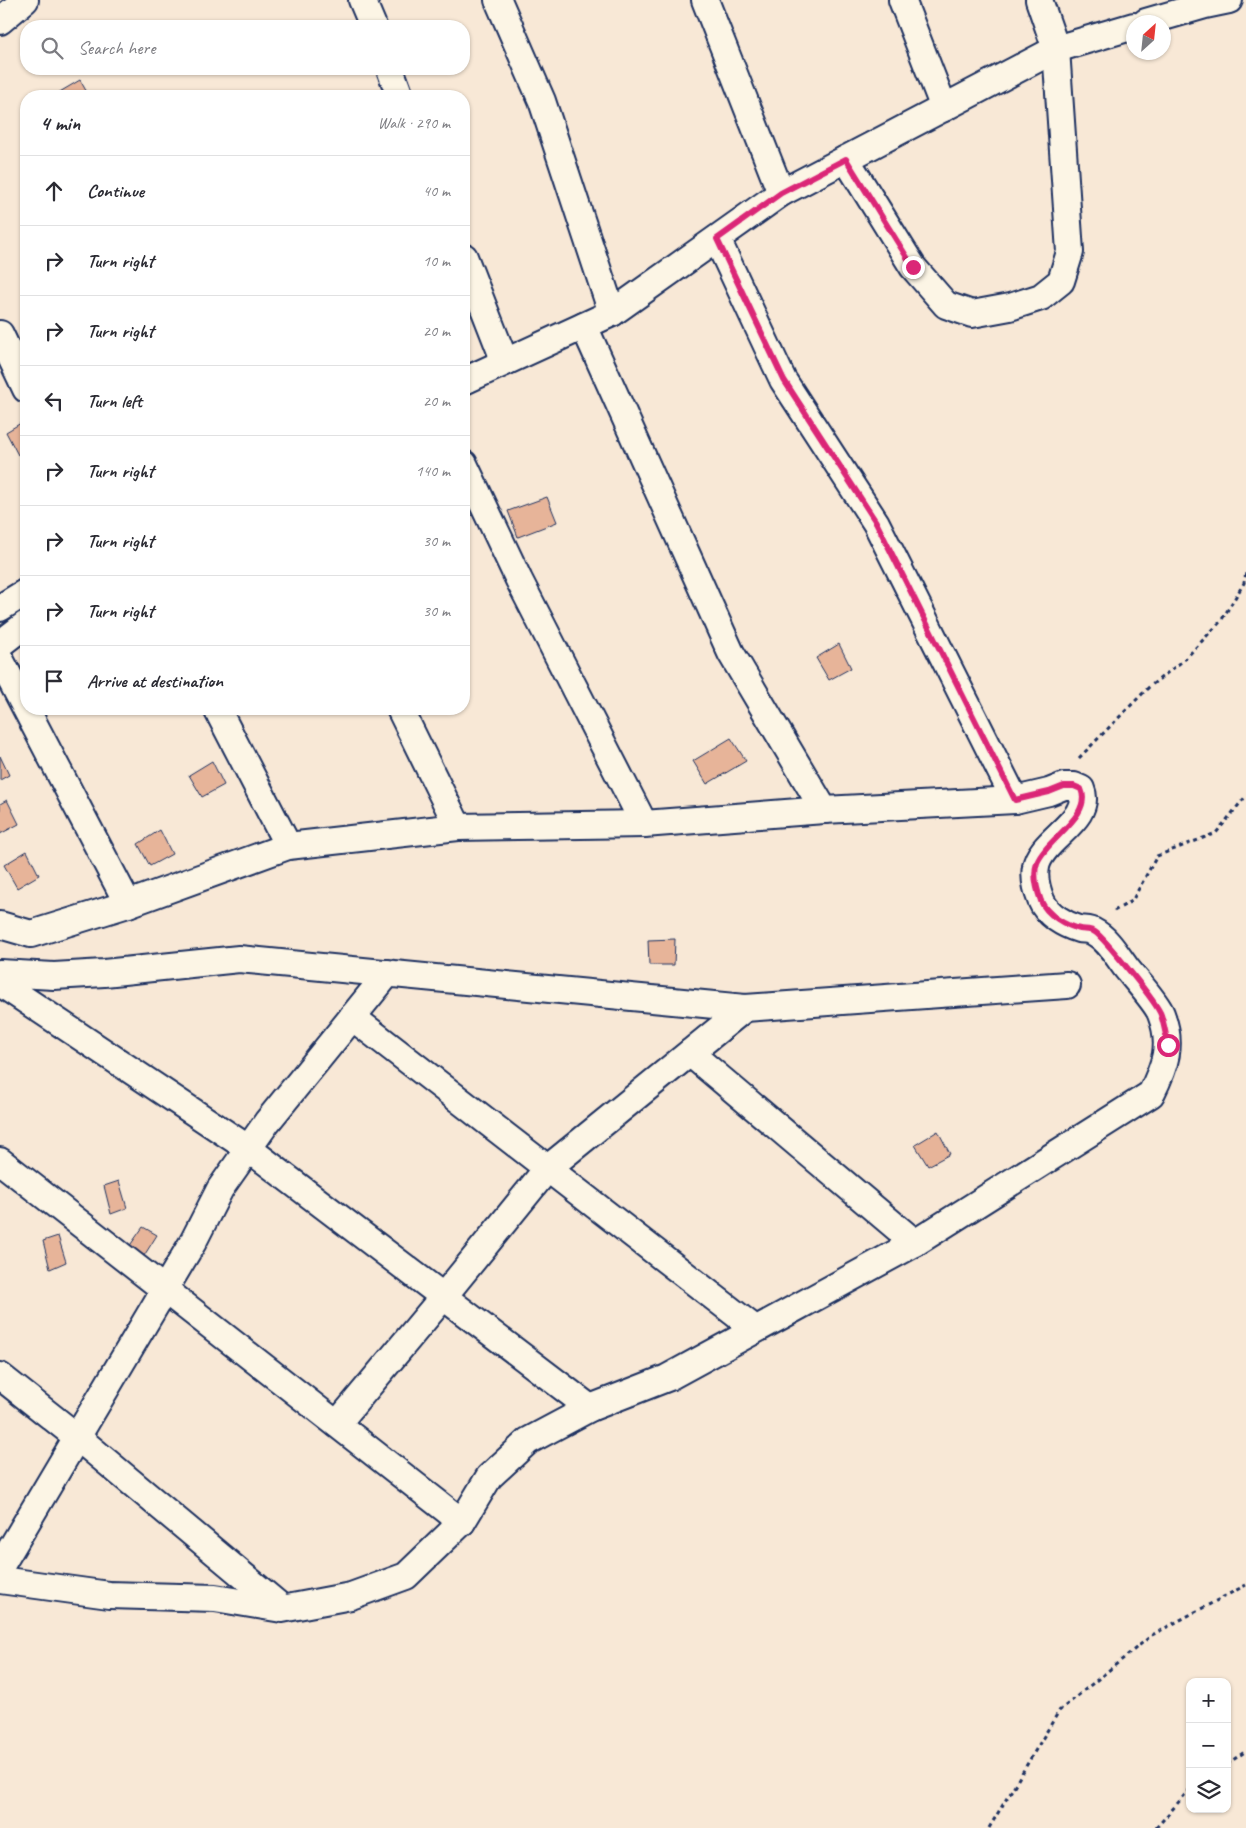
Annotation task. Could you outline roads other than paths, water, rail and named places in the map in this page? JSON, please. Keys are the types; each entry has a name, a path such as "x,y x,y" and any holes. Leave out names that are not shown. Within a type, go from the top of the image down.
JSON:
{"street":[{"path":"0,22 25,0"},
{"path":"362,0 370,20"},
{"path":"498,0 542,101 612,314"},
{"path":"704,0 781,193"},
{"path":"902,0 944,108"},
{"path":"846,159 913,267 946,305 972,314 1010,307 1041,297 1061,281 1070,252 1056,50 1039,0"},
{"path":"1170,15 1229,0"},
{"path":"470,378 612,314 781,193 1056,50 1126,28"},
{"path":"392,75 398,90"},
{"path":"717,239 784,380 876,522 1015,800"},
{"path":"470,272 505,362"},
{"path":"584,326 731,653 824,810"},
{"path":"0,334 20,376"},
{"path":"470,477 518,580 644,824"},
{"path":"0,608 20,596"},
{"path":"0,644 20,629"},
{"path":"0,659 20,697"},
{"path":"29,715 128,904"},
{"path":"220,715 288,846"},
{"path":"403,715 458,826"},
{"path":"0,925 31,934 128,904 288,846 458,826 644,824 824,810 1015,800 1049,792 1064,786 1074,786 1081,789 1084,796 1083,805 1078,814 1041,854 1036,865 1035,878 1042,902 1053,915 1066,924 1093,931 1106,941 1161,1013 1168,1045 1163,1069 1150,1094 915,1243 667,1378 590,1408 528,1441 489,1477 462,1522 406,1576 351,1596 282,1609 216,1598 110,1595 0,1580"},
{"path":"0,973 54,976 104,973 239,959 745,1008 1067,985"},
{"path":"0,1567 193,1242 220,1189 267,1122 388,973"},
{"path":"0,983 248,1149 590,1408"},
{"path":"337,1424 547,1169 745,1008"},
{"path":"352,1017 754,1329"},
{"path":"690,1053 915,1243"},
{"path":"0,1161 462,1522"},
{"path":"0,1376 77,1437 282,1609"}]}
